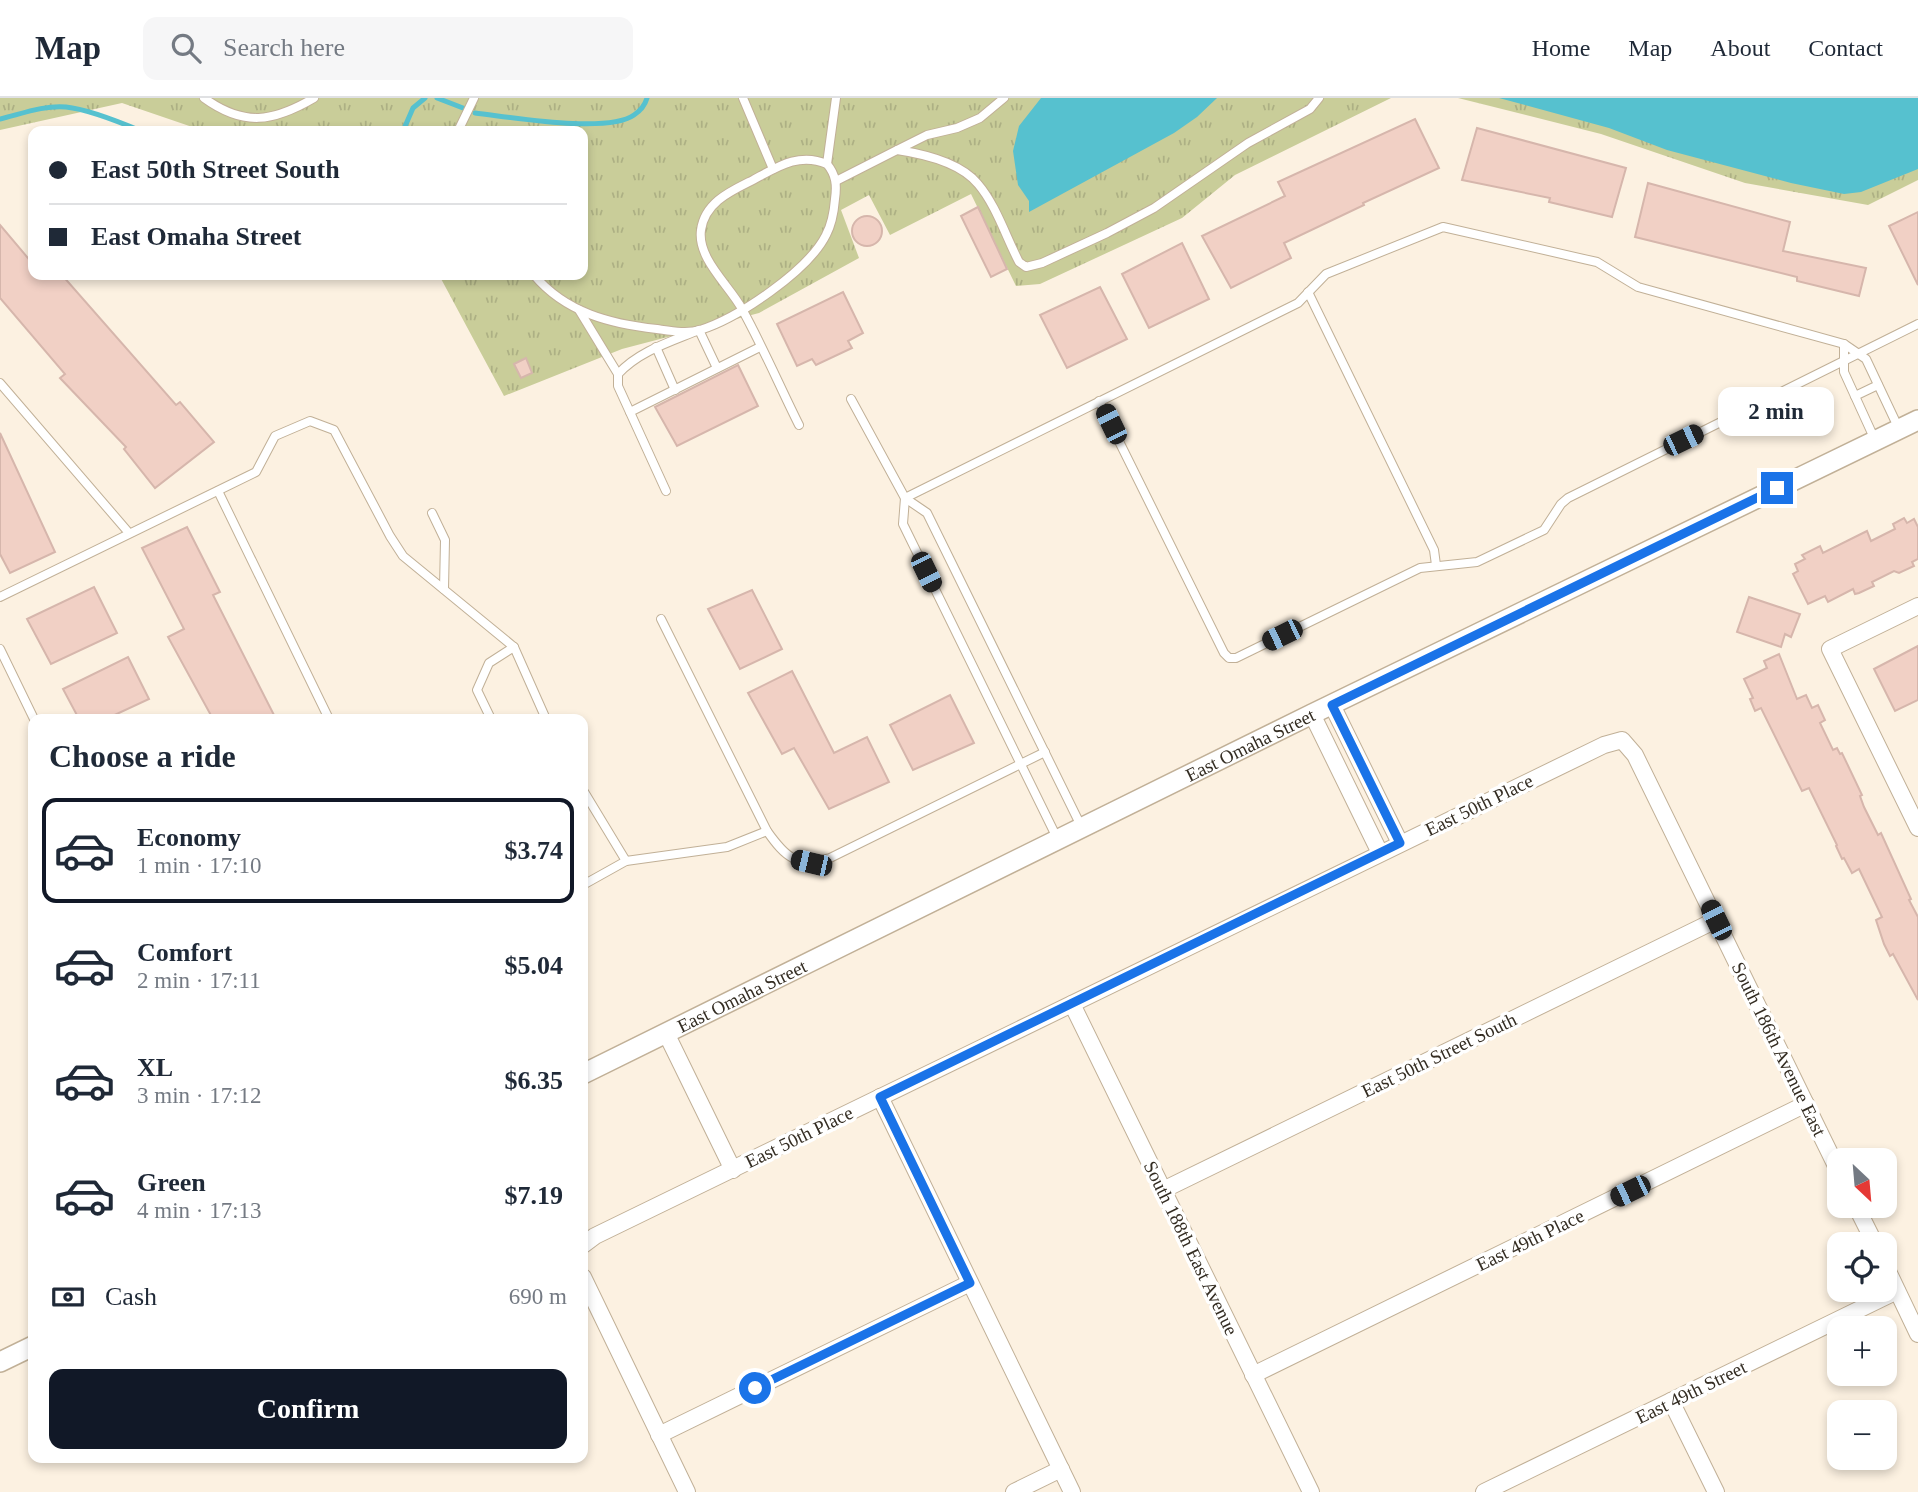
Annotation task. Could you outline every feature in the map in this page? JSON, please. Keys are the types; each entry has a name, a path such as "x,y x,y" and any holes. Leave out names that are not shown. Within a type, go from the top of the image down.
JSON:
{"street":[{"name":"East Omaha Street","path":"588,1072 1312,714 1918,420"},
{"path":"1918,606 1830,649 1918,828"},
{"path":"1332,705 1400,843"},
{"path":"1312,714 1380,853"},
{"name":"East 50th Place","path":"588,1241 1400,843 1604,745 1622,740"},
{"name":"South 186th Avenue East","path":"1622,740 1635,755 1827,1148"},
{"name":"East 50th Street South","path":"1163,1190 1716,920"},
{"name":"South 188th East Avenue","path":"1072,1004 1311,1492"},
{"path":"666,1033 733,1170"},
{"path":"880,1097 1072,1492"},
{"name":"East 49th Place","path":"1253,1375 1806,1104"},
{"path":"659,1435 970,1283"},
{"path":"588,1287 687,1492"},
{"path":"1898,1291 1918,1334"},
{"name":"East 49th Street","path":"1484,1492 1898,1291"},
{"path":"0,1362 28,1348"},
{"path":"1671,1401 1716,1492"},
{"path":"1014,1492 1061,1469"}],"lane":[{"path":"204,98 227,112 250,119 278,115 314,98"},
{"path":"460,126 474,98"},
{"path":"743,98 774,169"},
{"path":"618,374 626,364 656,347 743,309 793,273 810,257 825,237 831,223 836,181 827,164 836,98"},
{"path":"836,181 928,135 969,124 1004,98"},
{"path":"897,150 938,160 963,171 978,183 1019,262 1026,267 1042,263 1138,218 1248,143 1310,109 1320,98"},
{"path":"799,425 743,309 709,260 701,230 715,201 787,162 804,158 827,164"},
{"path":"905,498 1298,303 1326,274 1443,227 1598,262 1638,287 1844,344 1866,359 1899,429"},
{"path":"539,280 579,310 624,325 669,331 699,330"},
{"path":"1308,292 1434,550 1436,565"},
{"path":"579,310 618,374 618,387 666,491"},
{"path":"1099,401 1224,653 1229,658 1236,658 1420,568 1477,562 1544,530 1568,498 1918,324"},
{"path":"699,330 718,368"},
{"path":"1844,344 1844,372 1875,441"},
{"path":"656,347 675,390"},
{"path":"630,412 760,347"},
{"path":"0,383 129,533"},
{"path":"1855,396 1878,385"},
{"path":"852,399 905,498 927,513 1082,828"},
{"path":"0,597 256,472 275,436 310,421 334,430 403,556 514,647 544,714"},
{"path":"218,491 327,714"},
{"path":"905,498 903,524 1058,840"},
{"path":"432,513 445,540 444,589"},
{"path":"661,619 767,831 782,852 793,859 811,863 830,858 1045,752"},
{"path":"489,714 477,690 489,663 514,647"},
{"path":"0,649 32,714"},
{"path":"588,798 626,861"},
{"path":"588,882 626,861 727,847 767,831"}],"green space":[{"path":"0,98 1391,98 1235,175 1182,218 1040,284 1016,286 971,194 890,235 869,195 841,210 859,258 759,313 622,349 504,396 442,280 588,280 588,126 189,126 122,103 0,130"},
{"path":"1458,98 1918,98 1918,180 1868,205 1745,183 1601,134"}],"water":[{"path":"1041,98 1217,98 1197,117 1174,133 1029,212 1029,201 1018,185 1013,151 1019,126"},
{"path":"1499,98 1918,98 1918,169 1861,192 1844,194 1791,183 1667,150 1609,128"}],"building":[{"path":"1415,119 1439,168 1284,243 1291,258 1231,288 1202,236 1285,196 1278,182"},
{"path":"1477,128 1626,168 1612,217 1549,202 1550,198 1462,180"},
{"path":"1648,183 1790,222 1783,251 1866,268 1859,296 1797,281 1797,277 1635,237"},
{"path":"978,207 1007,269 991,277 961,216"},
{"path":"1918,212 1918,285 1889,226"},
{"path":"867,216 878,220 882,231 878,242 867,246 856,242 852,231 856,220"},
{"path":"0,225 28,258 28,280 66,280 176,405 180,402 214,442 155,488 124,449 126,447 60,378 65,374 0,298"},
{"path":"1182,243 1209,299 1149,328 1122,274"},
{"path":"1100,287 1127,339 1067,368 1040,315"},
{"path":"843,292 863,333 848,341 852,348 816,365 812,359 797,366 777,324"},
{"path":"526,358 532,373 521,378 514,364"},
{"path":"738,365 758,406 677,446 655,407"},
{"path":"0,433 55,552 10,573 0,554"},
{"path":"1904,518 1907,523 1914,519 1918,527 1918,559 1912,562 1914,566 1899,573 1894,571 1872,582 1874,586 1859,593 1855,594 1853,589 1828,602 1825,596 1808,604 1793,574 1798,571 1795,564 1805,559 1802,555 1820,546 1823,553 1867,531 1871,541 1895,529 1893,524"},
{"path":"187,527 220,592 213,595 273,714 210,714 168,637 184,629 142,548"},
{"path":"94,587 117,633 51,664 27,619"},
{"path":"752,590 782,649 740,669 708,609"},
{"path":"1749,597 1800,614 1791,637 1785,634 1781,647 1737,632"},
{"path":"1918,646 1918,700 1895,711 1874,669"},
{"path":"1779,654 1797,699 1806,695 1812,708 1818,705 1825,720 1820,723 1833,750 1837,748 1840,754 1842,753 1862,795 1860,796 1864,807 1878,835 1881,833 1911,899 1909,900 1918,917 1918,1000 1893,954 1890,956 1884,944 1876,920 1882,917 1859,869 1852,873 1844,858 1842,859 1809,788 1802,791 1761,708 1755,711 1750,699 1753,698 1744,679 1767,668 1764,661"},
{"path":"128,657 149,699 117,714 76,714 63,689"},
{"path":"792,671 834,753 867,737 889,782 829,809 794,748 782,754 748,693"},
{"path":"950,695 974,743 913,770 890,725"}],"waterway":[{"path":"405,126 413,108 425,98"},
{"path":"437,98 463,108"},
{"path":"475,113 558,123 603,123 621,121 634,115 642,108 647,98"},
{"path":"0,119 41,109 66,107 94,113 129,126"}],"route":[{"path":"755,1388 970,1283 880,1097 1400,843 1332,705 1777,488"}]}
